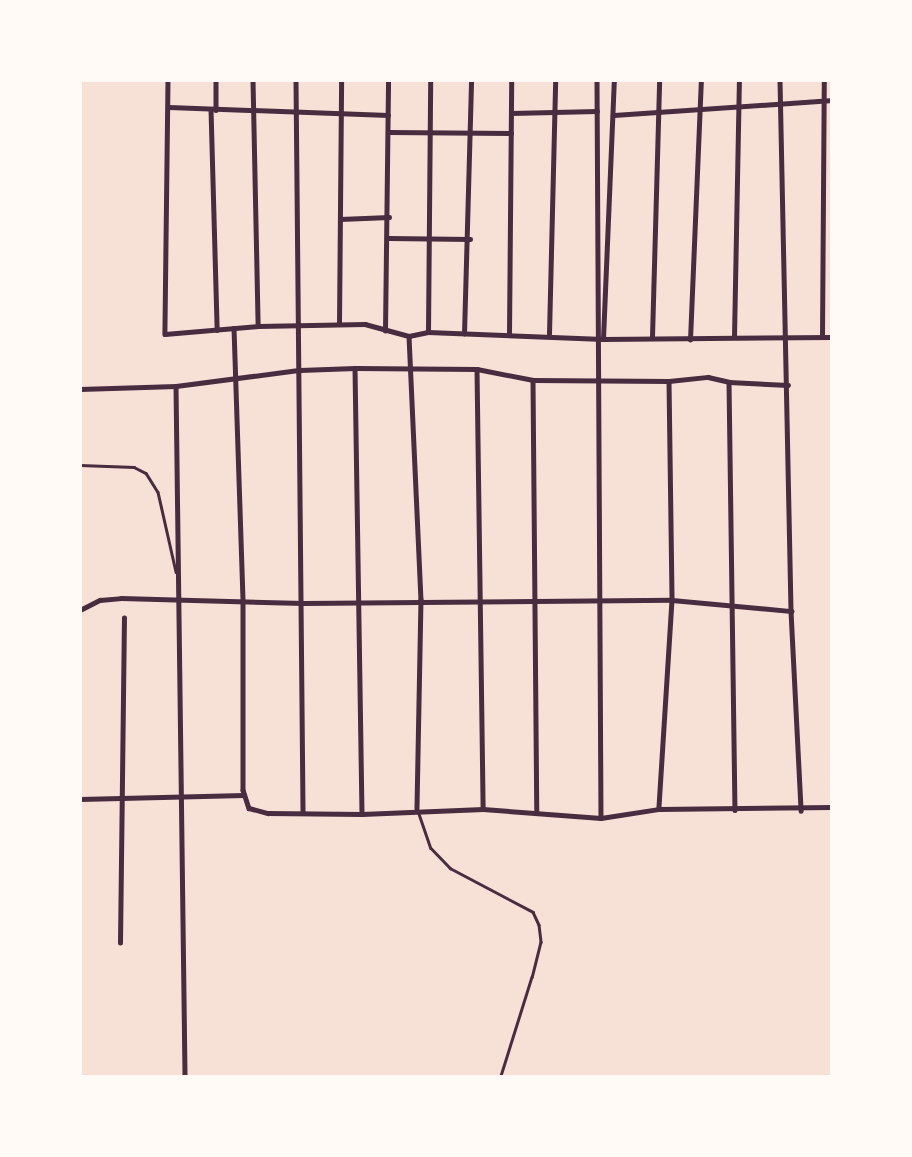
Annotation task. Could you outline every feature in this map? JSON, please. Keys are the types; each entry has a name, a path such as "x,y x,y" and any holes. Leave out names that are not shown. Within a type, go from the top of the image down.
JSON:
{"street":[{"path":"168,80 165,334 258,326 365,324 409,336 428,332 690,340 831,337"},
{"path":"216,80 214,110 217,330"},
{"path":"253,80 258,326"},
{"path":"296,80 303,813"},
{"path":"339,324 341,80"},
{"path":"385,331 389,237 388,80"},
{"path":"428,332 431,238 430,80"},
{"path":"464,334 470,239 471,80"},
{"path":"509,334 512,80"},
{"path":"549,334 555,80"},
{"path":"597,80 600,338"},
{"path":"601,817 596,382 614,116 614,80"},
{"path":"652,337 659,80"},
{"path":"690,340 701,80"},
{"path":"734,337 739,80"},
{"path":"780,80 783,339 788,385 791,611 801,811"},
{"path":"822,337 824,80"},
{"path":"614,116 831,100"},
{"path":"169,107 214,110 296,109 389,115"},
{"path":"511,113 597,111"},
{"path":"389,132 512,133"},
{"path":"341,219 389,217"},
{"path":"389,237 470,239"},
{"path":"234,328 243,602 244,795 254,810 362,814 417,808 483,809 601,817 659,809 801,811 831,807"},
{"path":"409,336 421,599 417,808"},
{"path":"80,389 176,386 300,370 355,368 409,372 477,369 533,380 669,381 701,377 729,382 788,385"},
{"path":"355,368 362,814"},
{"path":"477,369 483,809"},
{"path":"533,380 537,813"},
{"path":"659,809 672,600 669,381"},
{"path":"729,382 735,811"},
{"path":"176,386 185,1076"},
{"path":"80,610 100,600 121,598 180,602 303,603 421,599 672,600 791,611"},
{"path":"120,943 124,798 124,618"},
{"path":"80,799 244,795"}],"lane":[{"path":"80,465 134,467 146,473 158,492 172,562 180,580"},
{"path":"417,808 431,848 450,868 533,912 538,925 541,942 501,1076"}]}
